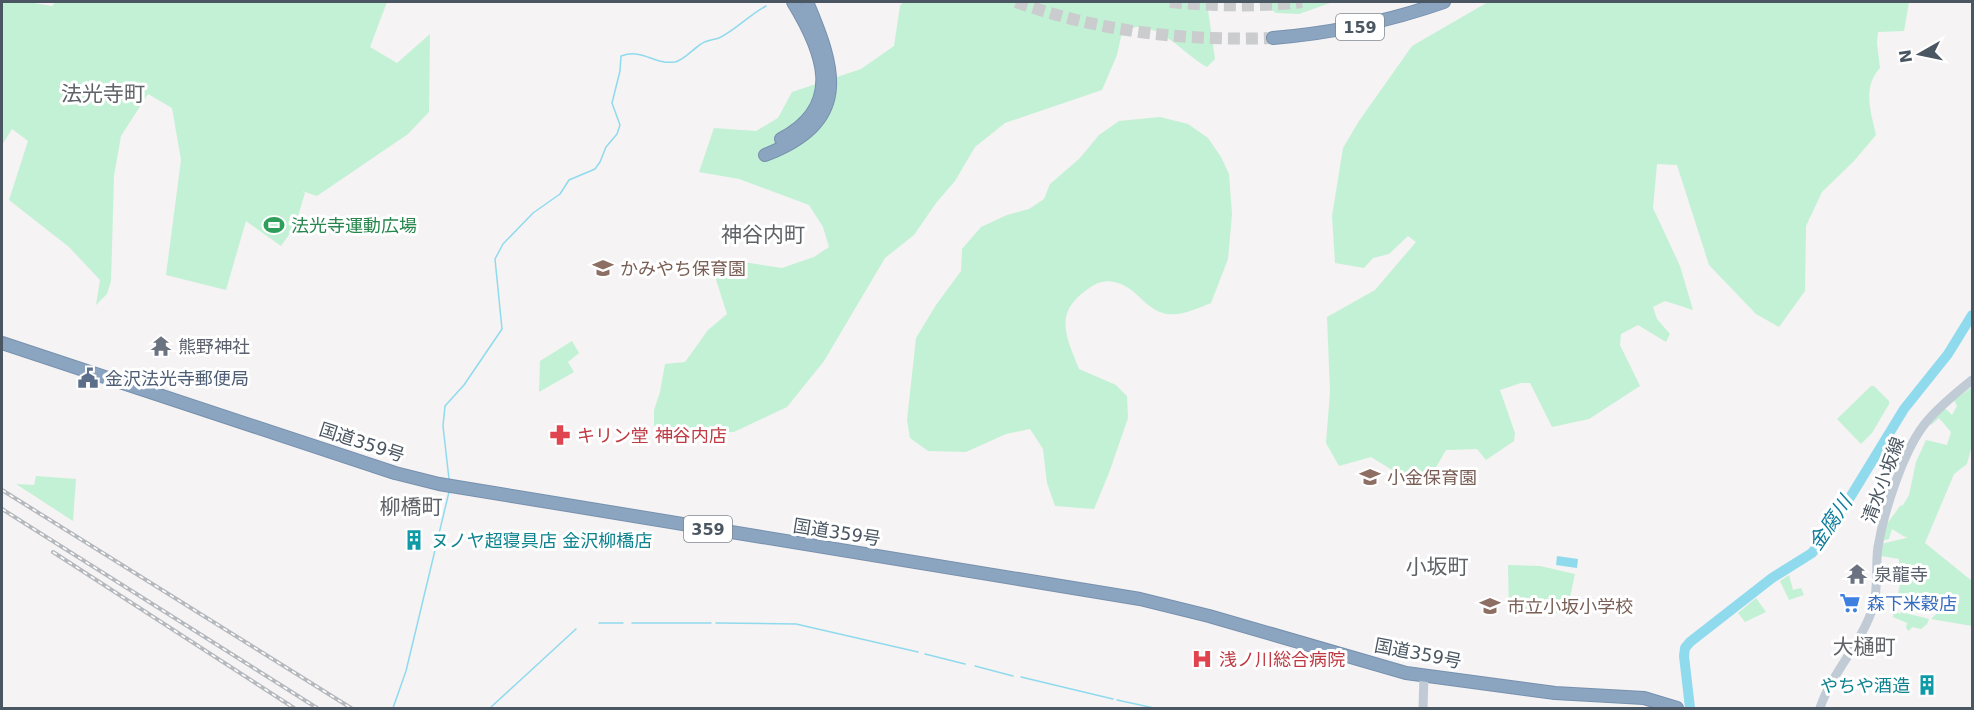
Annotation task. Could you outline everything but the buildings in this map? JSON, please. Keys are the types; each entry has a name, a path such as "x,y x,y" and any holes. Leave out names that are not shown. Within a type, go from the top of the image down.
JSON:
{"highway":[{"path":"785,2 814,42"},
{"path":"781,139 810,118 818,103 823,77 820,58 814,42 794,2"},
{"path":"800,2 829,59"},
{"path":"765,155 792,144 818,122 830,93 829,59 807,2"},
{"name":"159","path":"1273,38 1363,27 1444,2"},
{"name":"国道359号","path":"2,343 396,473 439,484 1140,599 1209,616 1391,669 1424,675 1555,693 1644,698 1677,708"}],"main road":[{"name":"清水小坂線","path":"1820,708 1860,635 1873,606 1877,590 1876,561 1882,526 1912,446 1928,420 1947,400 1972,380"},
{"path":"1423,708 1424,675"}],"green space":[{"path":"2,2 28,2 52,6 55,2 387,2 370,47 397,63 430,34 429,112 408,134 317,196 302,191 305,193 295,226 281,246 246,221 226,290 166,275 181,160 172,108 148,94 121,136 114,176 111,281 107,294 96,305 100,280 69,247 9,200 28,141 12,129 2,145"},
{"path":"903,2 1211,2 1208,10 1215,59 1207,67 1165,36 1146,28 1136,27 1122,32 1117,55 1102,90 1005,123 975,147 955,181 936,203 914,235 885,258 824,361 787,407 734,432 677,432 654,426 654,410 665,364 685,362 708,330 727,314 711,264 724,259 782,268 814,257 829,247 823,227 809,205 739,179 699,172 714,128 756,131 778,118 792,92 861,69 894,46 900,6"},
{"path":"1261,2 1333,2 1299,14 1276,13"},
{"path":"1488,2 1909,2 1904,31 1878,32 1880,68 1871,83 1869,100 1876,135 1854,161 1822,192 1806,226 1805,291 1779,327 1756,314 1709,265 1677,165 1657,164 1653,208 1680,266 1693,310 1665,301 1653,307 1657,319 1670,334 1666,342 1638,325 1621,334 1620,345 1640,386 1589,419 1552,427 1530,383 1521,383 1500,390 1515,433 1514,441 1486,460 1477,449 1446,450 1431,476 1408,485 1397,473 1371,457 1339,466 1326,443 1330,392 1327,317 1375,290 1416,242 1408,236 1389,254 1373,258 1364,268 1335,263 1332,216 1343,148 1359,121 1412,46"},
{"path":"1160,117 1188,124 1208,138 1221,157 1229,174 1232,214 1228,259 1211,303 1190,311 1178,314 1159,312 1125,286 1110,281 1091,287 1070,307 1066,316 1067,336 1079,369 1116,385 1127,396 1128,418 1094,509 1055,506 1047,483 1043,449 1030,429 1006,434 966,452 928,451 910,438 907,420 916,338 961,271 962,249 981,227 1007,215 1029,209 1044,199 1050,184 1079,159 1099,135 1119,121"},
{"path":"572,341 579,353 568,362 574,372 539,392 540,361"},
{"path":"1871,386 1874,386 1889,401 1889,404 1872,433 1861,444 1837,419"},
{"path":"1972,387 1972,445 1967,464 1954,474 1925,543 1972,581 1972,626 1931,619 1940,610 1924,604 1913,604 1902,608 1897,599 1900,584 1897,569 1899,559 1881,556 1881,544 1906,538 1907,536 1892,529 1889,539 1882,541 1889,522 1909,495 1916,462 1926,440 1947,445 1951,432 1939,418 1930,424 1945,408 1952,415 1957,406 1954,400"},
{"path":"36,476 76,479 73,521 16,484 34,485"},
{"path":"1508,565 1540,566 1575,574 1567,611 1509,614"},
{"path":"1789,575 1793,590 1801,588 1804,595 1789,600 1780,581"},
{"path":"1756,598 1766,612 1745,622 1738,613"},
{"path":"1894,611 1929,619 1921,629 1912,627 1909,631 1906,628 1907,623 1893,617"}],"water":[{"path":"1557,556 1578,559 1577,568 1556,565"}],"waterway":[{"path":"449,479 443,426 445,406 464,385 502,329 495,259 503,244 533,213 560,194 569,180 595,169 600,162 606,147 617,134 620,125 612,103 620,71 621,56 636,54 661,61 678,61 703,43 725,35 766,6"},
{"name":"金腐川","path":"1690,708 1685,648 1772,578 1812,553 1840,514 1904,409 1948,354 1972,315"},
{"path":"393,708 406,671 449,492"},
{"path":"599,623 623,623"},
{"path":"632,623 711,623"},
{"path":"716,623 796,624 918,652"},
{"path":"490,708 576,629"},
{"path":"925,654 965,664"},
{"path":"975,666 1013,676"},
{"path":"1021,677 1113,699"},
{"path":"1117,700 1154,708"}],"tunnel":[{"path":"1016,2 1079,21 1143,32 1208,38 1273,38"},
{"path":"1170,2 1236,5 1302,2"}],"railway":[{"path":"2,490 351,708"},
{"path":"2,509 317,708"},
{"path":"53,552 294,708"}],"place":[{"name":"法光寺運動広場","path":"274,225"},
{"name":"かみやち保育園","path":"603,268"},
{"name":"熊野神社","path":"161,346"},
{"name":"金沢法光寺郵便局","path":"88,378"},
{"name":"キリン堂 神谷内店","path":"560,435"},
{"name":"小金保育園","path":"1370,477"},
{"name":"ヌノヤ超寝具店 金沢柳橋店","path":"414,540"},
{"name":"泉龍寺","path":"1857,574"},
{"name":"森下米穀店","path":"1850,603"},
{"name":"市立小坂小学校","path":"1490,606"},
{"name":"浅ノ川総合病院","path":"1202,659"},
{"name":"やちや酒造","path":"1927,685"}],"district":[{"name":"法光寺町","path":"103,94"},
{"name":"神谷内町","path":"763,235"},
{"name":"柳橋町","path":"411,507"},
{"name":"小坂町","path":"1437,567"},
{"name":"大樋町","path":"1864,647"}]}
